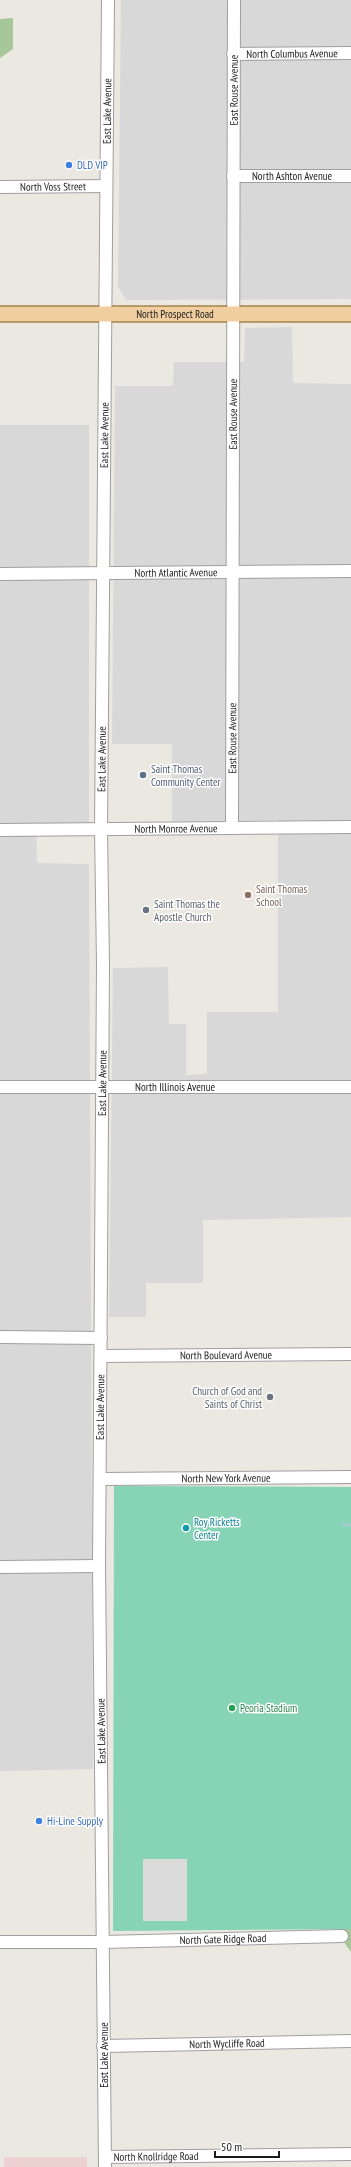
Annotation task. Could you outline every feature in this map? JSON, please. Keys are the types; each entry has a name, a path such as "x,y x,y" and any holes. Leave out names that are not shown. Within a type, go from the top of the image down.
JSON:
{"main road":[{"name":"North Prospect Road","path":"0,314 351,314"}],"street":[{"name":"East Lake Avenue","path":"105,2162 99,1566 101,1356 101,830 108,0"},
{"name":"East Rouse Avenue","path":"232,828 234,0"},
{"name":"North Columbus Avenue","path":"233,54 351,53"},
{"name":"North Ashton Avenue","path":"233,176 351,176"},
{"name":"North Voss Street","path":"0,187 106,186"},
{"name":"North Atlantic Avenue","path":"0,574 351,571"},
{"name":"North Monroe Avenue","path":"0,830 351,827"},
{"name":"North Illinois Avenue","path":"0,1088 101,1086 351,1086"},
{"path":"0,1337 101,1338"},
{"name":"North Boulevard Avenue","path":"101,1356 351,1354"},
{"name":"North New York Avenue","path":"100,1479 351,1477"},
{"path":"0,1567 99,1566"},
{"name":"North Gate Ridge Road","path":"0,1942 103,1942 342,1936"},
{"name":"North Wycliffe Road","path":"103,2046 351,2041"},
{"name":"North Knollridge Road","path":"105,2162 351,2154"}],"shaded area":[{"path":"121,0 351,0 351,299 126,300 118,287"},
{"path":"292,327 293,383 351,384 351,1217 203,1220 203,1283 146,1283 146,1317 109,1317 113,968 168,967 169,1024 186,1024 186,1075 207,1074 207,1012 278,1012 278,820 172,821 172,744 112,744 115,386 173,386 174,362 244,362 245,328"},
{"path":"0,425 89,425 89,823 36,824 37,863 89,864 93,1769 0,1771"},
{"path":"143,1859 187,1859 187,1921 143,1921"},
{"path":"4,2157 87,2157 87,2167 4,2167"}],"green space":[{"path":"13,18 13,49 0,58 0,19"},
{"name":"Peoria Stadium","path":"114,1486 351,1487 351,1929 113,1931"},
{"path":"351,1927 351,1952 336,1931"}],"waterway":[{"path":"342,1525 351,1525"}],"place":[{"name":"DLD VIP","path":"69,165"},
{"name":"Saint Thomas Community Center","path":"143,775"},
{"name":"Saint Thomas School","path":"248,895"},
{"name":"Saint Thomas the Apostle Church","path":"146,910"},
{"name":"Church of God and Saints of Christ","path":"270,1397"},
{"name":"Roy Ricketts Center","path":"186,1528"},
{"name":"Peoria Stadium","path":"232,1708"},
{"name":"Hi-Line Supply","path":"39,1821"}]}
